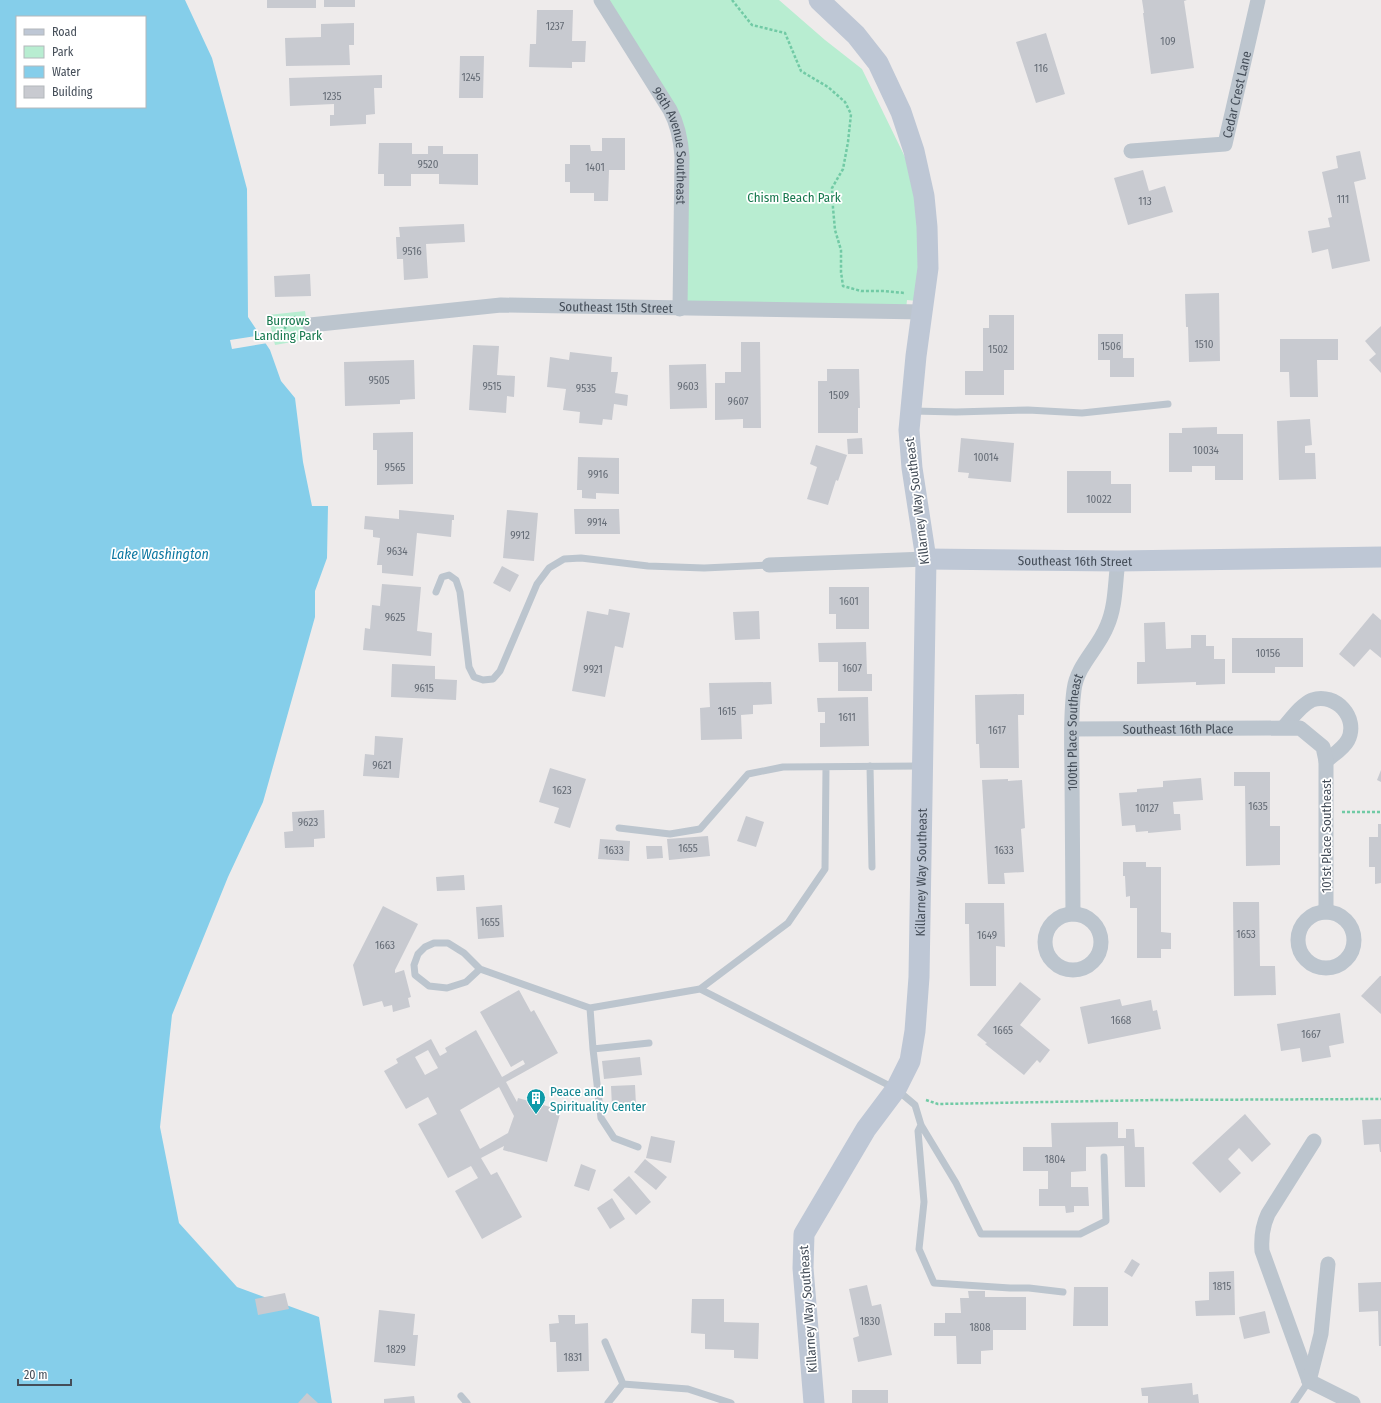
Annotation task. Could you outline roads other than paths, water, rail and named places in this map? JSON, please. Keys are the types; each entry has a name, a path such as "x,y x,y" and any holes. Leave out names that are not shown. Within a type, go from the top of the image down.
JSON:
{"street":[{"name":"96th Avenue Southeast","path":"601,0 670,110 681,138 680,309"},
{"name":"Killarney Way Southeast","path":"814,1403 803,1268 804,1234 866,1129 896,1089 910,1061 915,1031 918,977 926,559 912,468 909,430 916,356 928,268 927,227 924,196 914,151 901,112 878,63 856,35 819,0"},
{"name":"Cedar Crest Lane","path":"1131,151 1225,144 1258,0"},
{"name":"Southeast 15th Street","path":"310,325 501,305 680,309 924,304"},
{"name":"Southeast 16th Street","path":"769,566 926,559 1118,561 1381,557"},
{"name":"100th Place Southeast","path":"1073,914 1072,729 1074,690 1076,677 1098,644 1107,626 1113,608 1118,561"},
{"name":"101st Place Southeast","path":"1284,727 1305,704 1313,700 1321,699 1337,703 1348,715 1351,730 1345,745 1326,760"},
{"name":"Southeast 16th Place","path":"1072,729 1284,727 1300,728 1312,737"},
{"name":"101st Place Southeast","path":"1312,737 1323,747 1326,760 1326,912"},
{"path":"1314,1141 1263,1224 1261,1238 1262,1251 1309,1381 1353,1403"},
{"path":"1309,1381 1321,1334 1328,1264"}],"lane":[{"path":"911,411 956,412 1028,410 1082,413 1168,404"},
{"path":"436,592 442,577 449,575 456,580 460,592 470,667 474,677 483,680 493,679 500,671 537,584 549,568 564,559 581,558 648,566 704,568 769,566"},
{"path":"870,766 872,867"},
{"path":"619,828 670,834 700,829 748,774 783,767 922,766"},
{"path":"480,969 466,982 447,988 429,986 415,975 414,965 418,954 425,946 434,942 448,943 464,953 480,969 590,1008 700,989 788,923 825,868 826,767"},
{"path":"700,989 896,1089 914,1105 921,1124 956,1183 981,1234 1080,1234 1106,1221 1104,1157"},
{"path":"590,1008 601,1118 614,1138 638,1147"},
{"path":"593,1049 649,1043"},
{"path":"921,1124 918,1131 924,1202 920,1249 934,1283 1029,1288 1063,1292"},
{"path":"605,1342 622,1384"},
{"path":"1294,1403 1309,1381"},
{"path":"608,1403 622,1384"},
{"path":"622,1384 688,1389 731,1403"},
{"path":"461,1396 467,1403"}],"water":[{"name":"Lake Washington","path":"0,0 185,0 212,58 247,189 248,317 270,350 281,381 295,398 303,462 312,506 328,506 327,558 315,591 315,617 263,802 228,877 172,1015 160,1127 179,1223 237,1287 319,1317 332,1403 0,1403"}],"place":[{"name":"Peace and Spirituality Center","path":"536,1115"}],"park label":[{"name":"Chism Beach Park","path":"794,197"},
{"name":"Burrows Landing Park","path":"288,328"}]}
